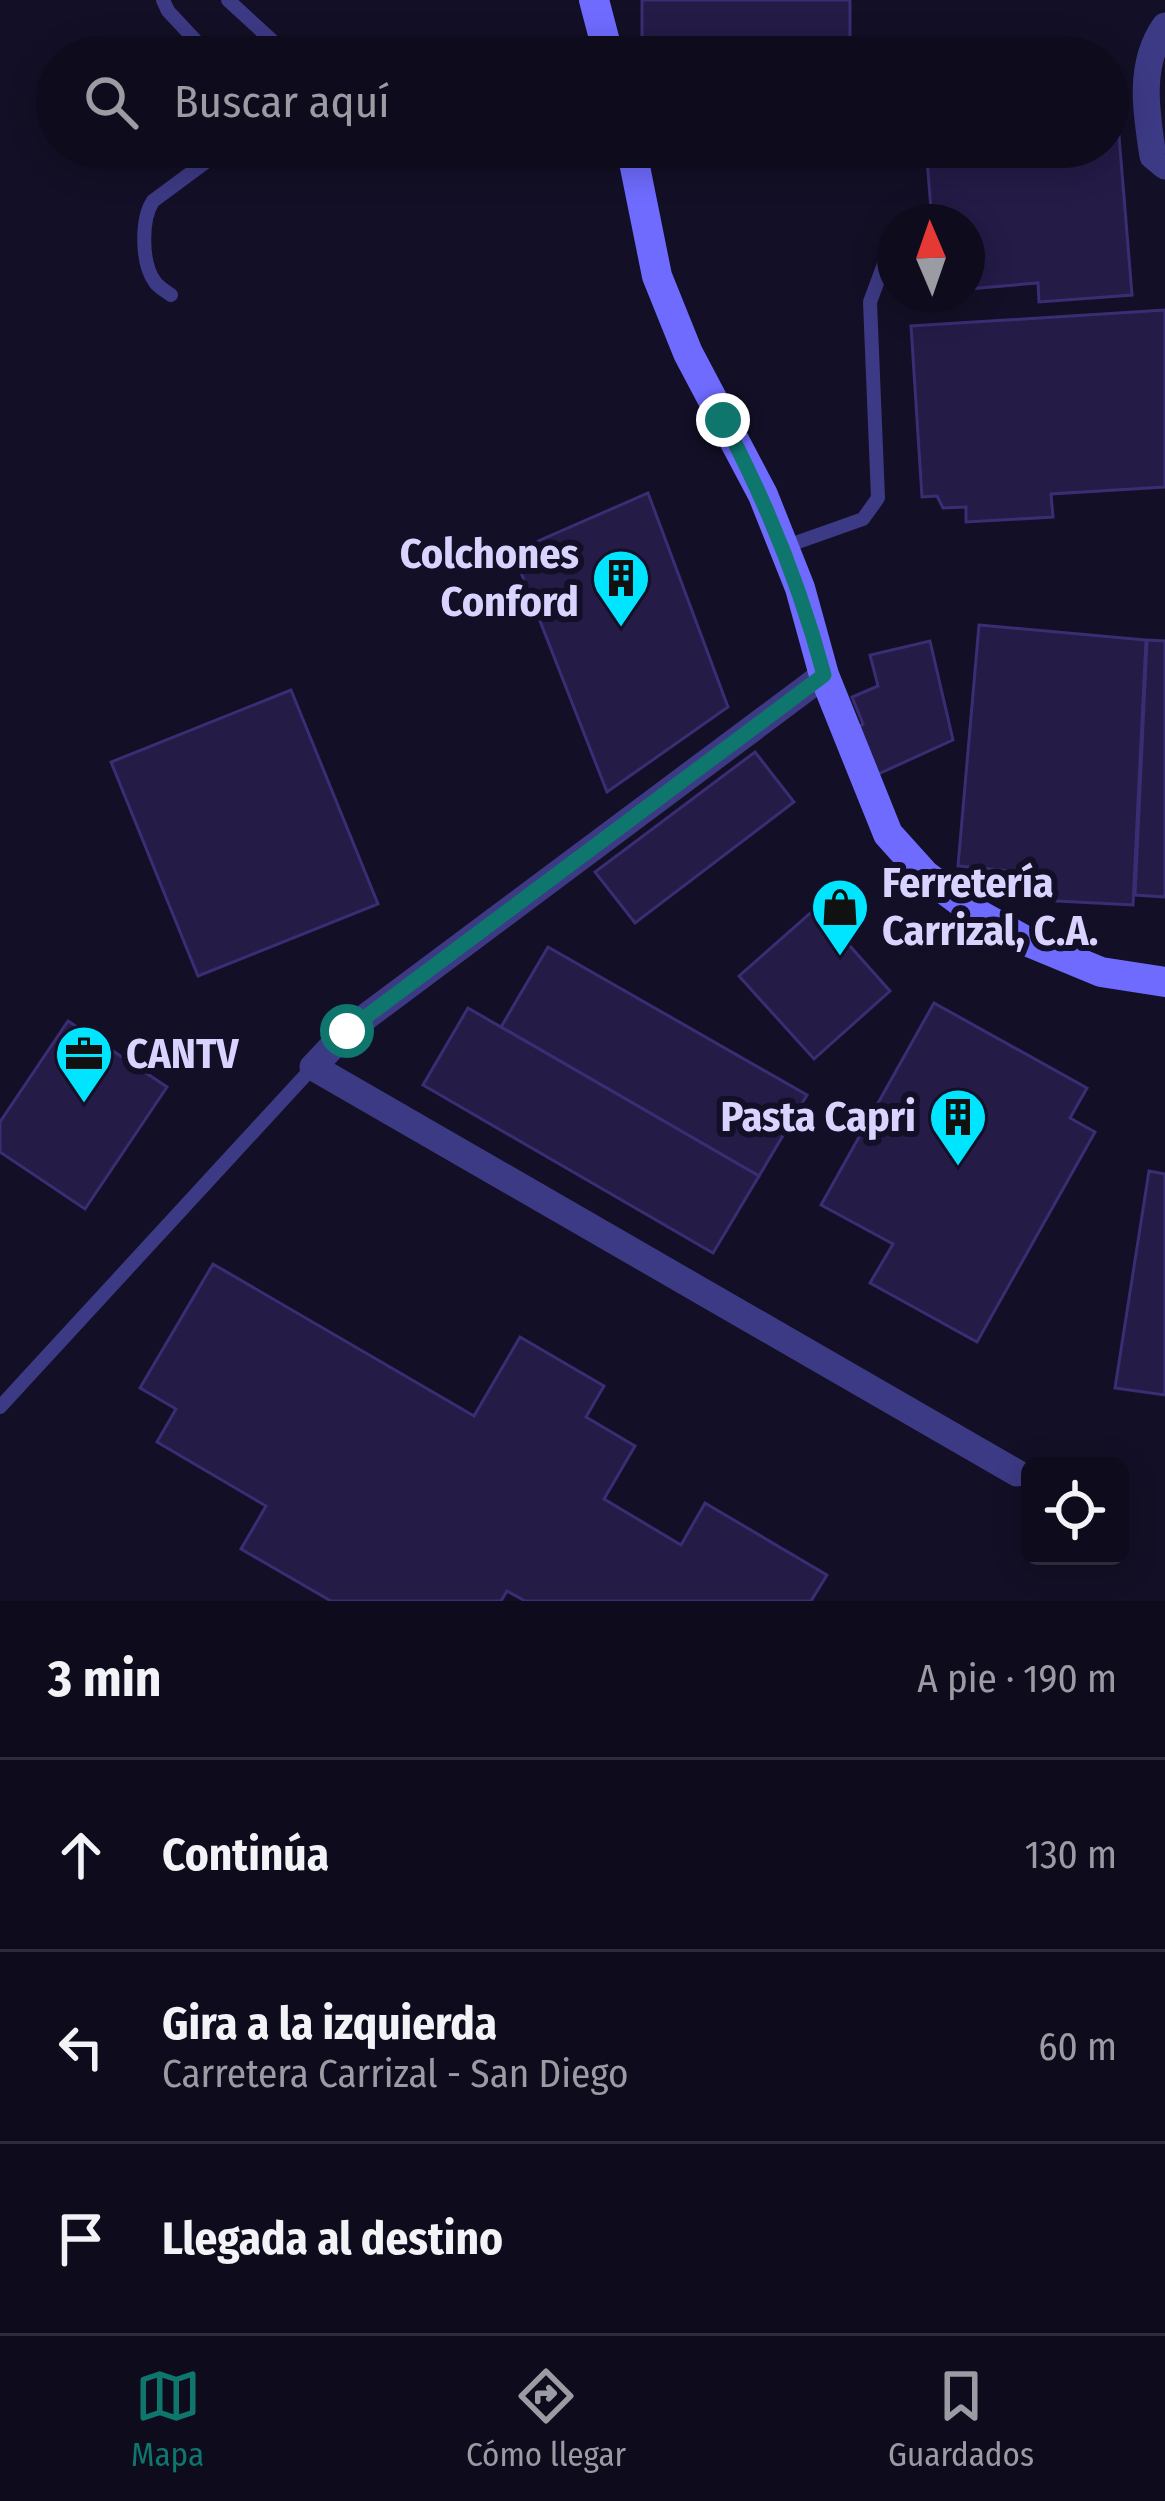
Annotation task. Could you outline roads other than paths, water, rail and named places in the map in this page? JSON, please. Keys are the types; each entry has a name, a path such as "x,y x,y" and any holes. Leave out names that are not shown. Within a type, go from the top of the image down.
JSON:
{"street":[{"path":"594,0 603,36"},
{"path":"1165,26 1150,46 1146,85 1153,156 1165,166"},
{"path":"636,168 657,276 688,353 763,495 800,588 824,675 889,834 925,875 976,914 1026,941 1101,973 1165,982"},
{"path":"824,675 347,1031 313,1067 1017,1473"}],"lane":[{"path":"163,0 191,36"},
{"path":"228,0 267,36"},
{"path":"171,296 153,281 145,214 153,201 198,168"},
{"path":"784,547 863,519 878,498 870,302 877,283"},
{"path":"0,1406 313,1067"}],"place":[{"name":"Colchones Conford","path":"621,629"},
{"name":"Ferretería Carrizal, C.A.","path":"840,958"},
{"name":"CANTV","path":"84,1105"},
{"name":"Pasta Capri","path":"958,1168"}]}
